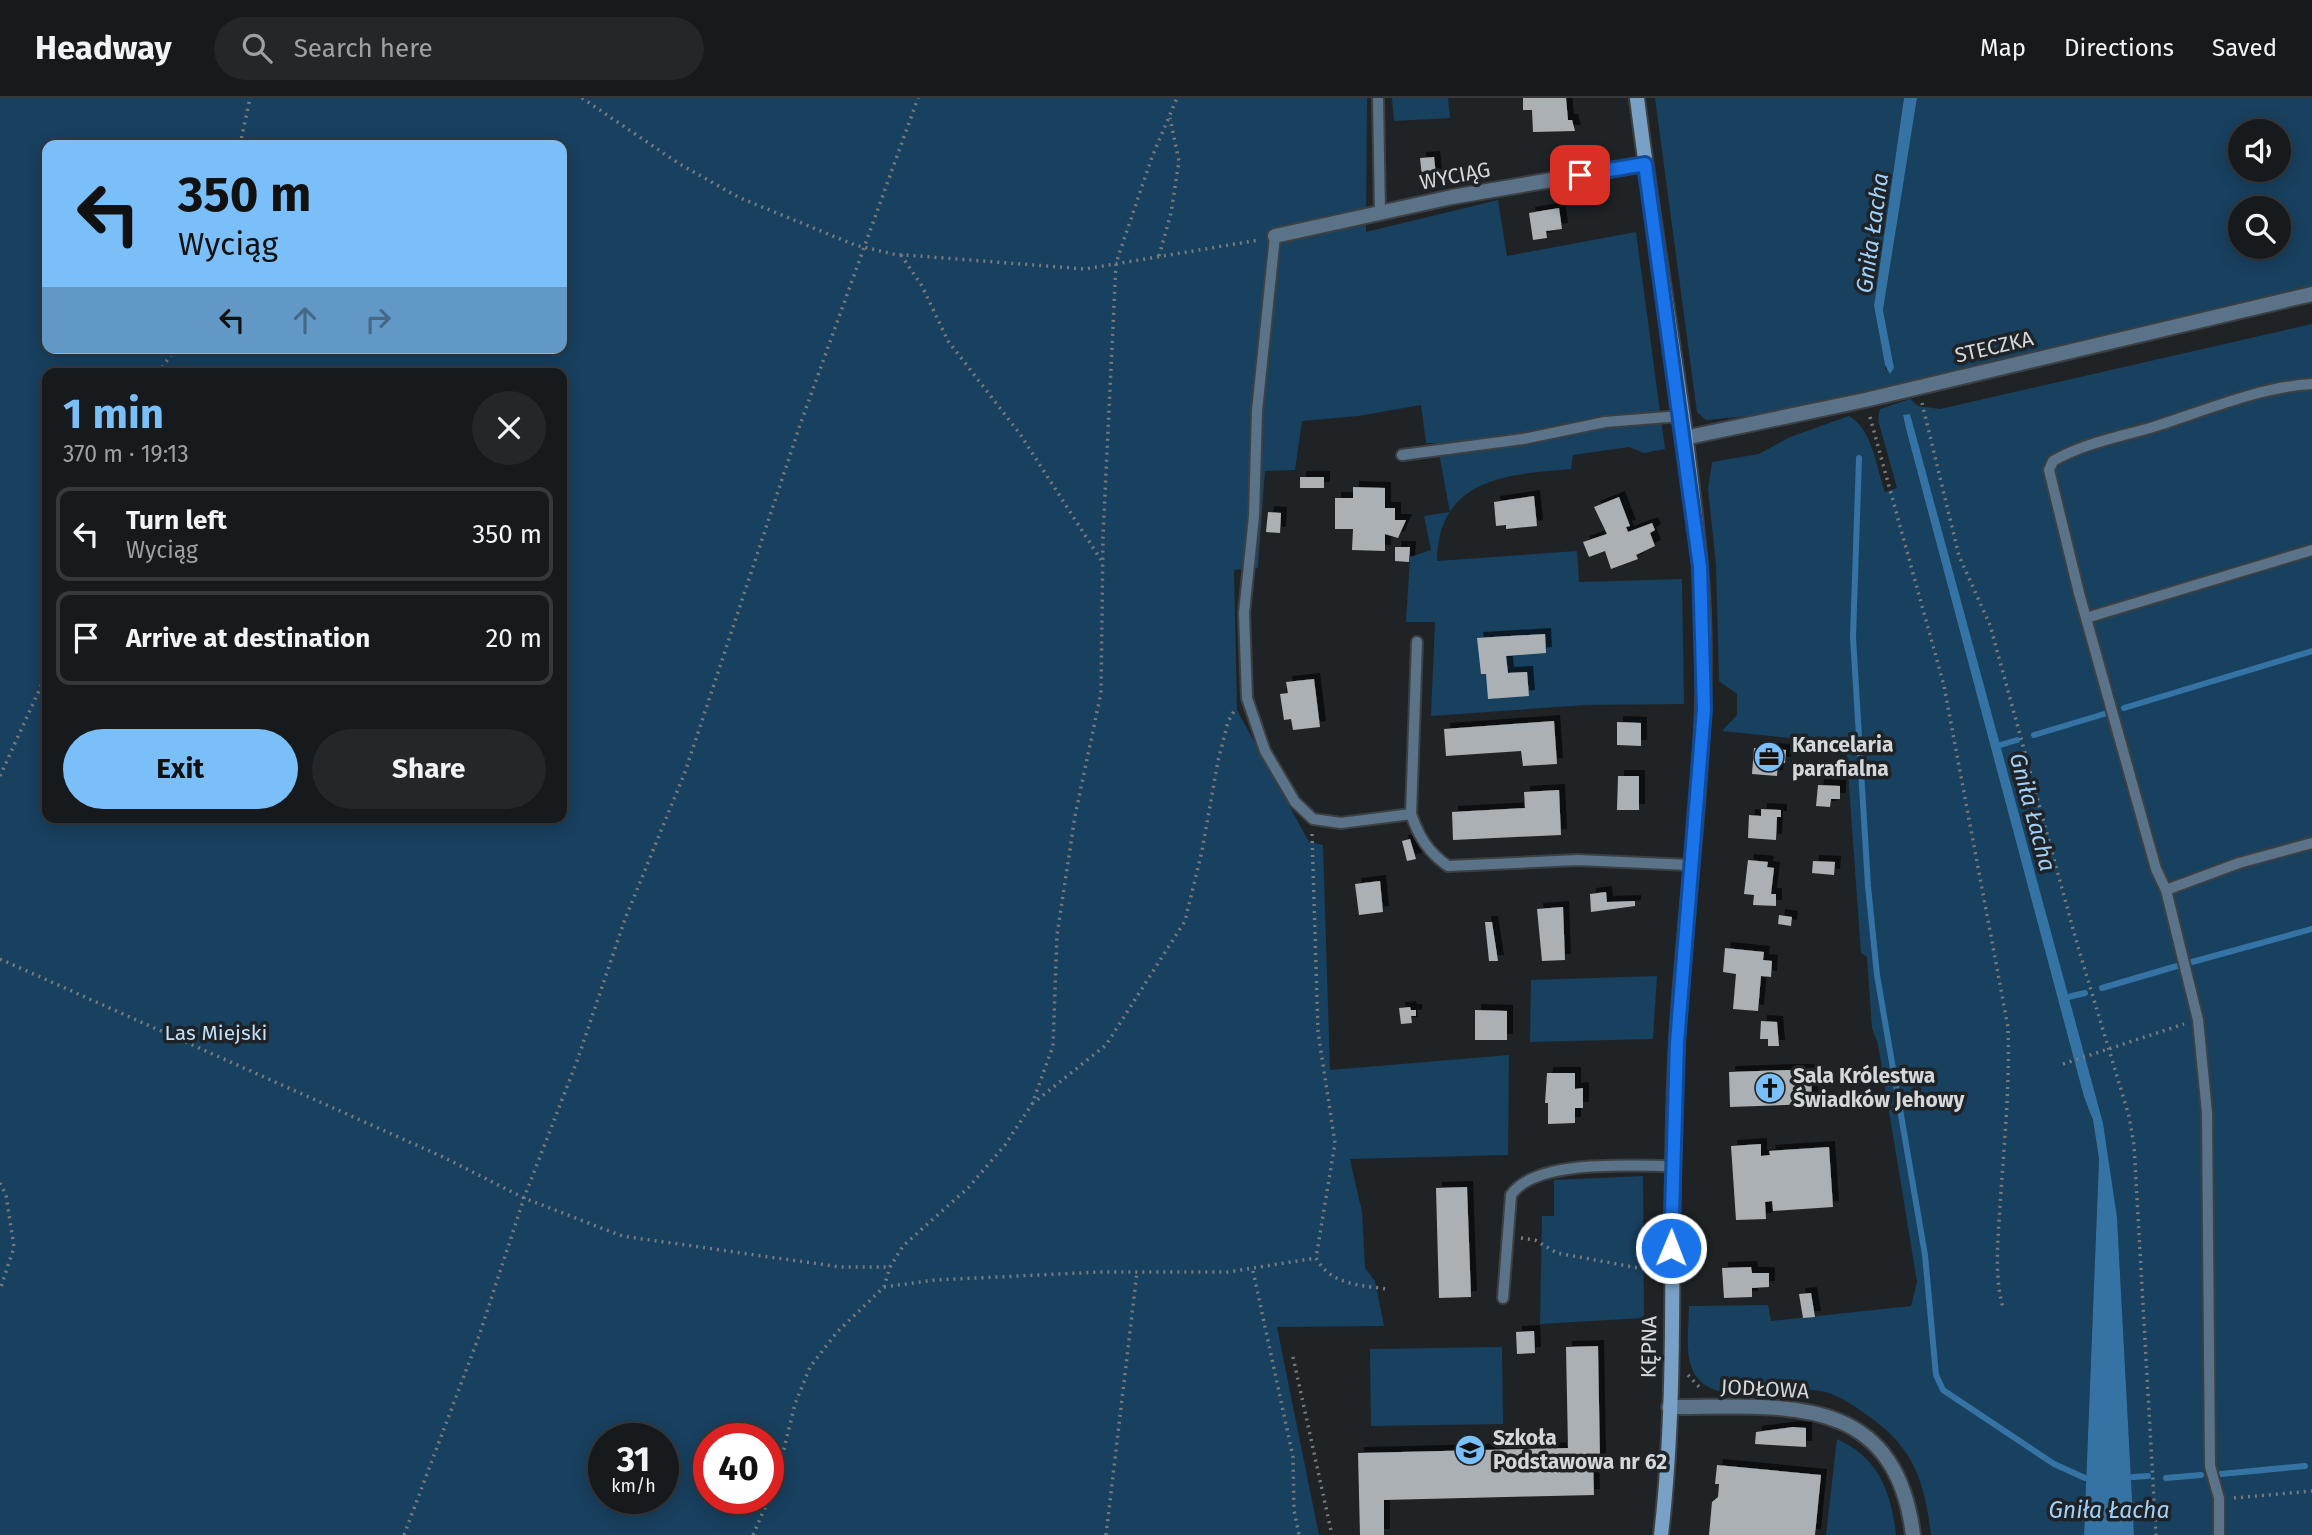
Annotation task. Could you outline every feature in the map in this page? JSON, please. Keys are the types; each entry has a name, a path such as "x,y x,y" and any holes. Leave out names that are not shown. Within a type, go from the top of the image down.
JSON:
{"street":[{"name":"KĘPNA","path":"1637,98 1700,567 1704,709 1690,866 1671,1166 1669,1407 1661,1535"},
{"name":"WYCIĄG","path":"1275,236 1452,197 1645,164"},
{"name":"STECZKA","path":"1684,438 1865,400 2312,294"},
{"name":"JODŁOWA","path":"1669,1407 1787,1408 1833,1417 1863,1434 1887,1456 1901,1479 1909,1505 1913,1535"}],"lane":[{"path":"1378,98 1380,214"},
{"path":"1275,236 1257,411 1254,516 1244,613 1247,698 1265,751 1295,802 1318,820 1341,823 1411,814"},
{"path":"2219,1535 2219,1498 2210,1466 2212,1443 2207,1113 2198,1020 2166,890 2157,869 2086,618 2050,485 2049,470 2053,461 2078,449 2239,400 2296,385 2312,384"},
{"path":"1402,456 1522,439 1605,422 1681,416"},
{"path":"2086,618 2312,550"},
{"path":"1417,642 1411,814 1419,836 1433,856 1448,866 1578,860 1690,866"},
{"path":"2166,890 2239,863 2312,844"},
{"path":"1503,1298 1511,1195 1527,1178 1550,1170 1671,1166"}],"path":[{"path":"241,140 250,98"},
{"path":"582,98 678,163 738,197 864,247 901,255 1085,269 1207,251 1275,236"},
{"path":"404,1535 479,1336 524,1198 577,1061 625,919 685,772 800,425 918,98"},
{"path":"753,1535 776,1482 795,1404 810,1367 837,1332 884,1287 890,1267 903,1246 969,1187 1005,1146 1032,1104 1053,1046 1057,935 1075,816 1101,693 1102,562 1116,263 1177,98"},
{"path":"1159,256 1171,213 1179,161 1169,116"},
{"path":"901,255 922,286 948,341 1020,434 1102,562"},
{"path":"1918,387 1959,556 1990,625 2057,875 2129,1115 2134,1145 2156,1535"},
{"path":"1865,400 1944,686 2008,1027 1998,1253 1998,1292 2003,1308"},
{"path":"0,776 42,684"},
{"path":"1032,1104 1106,1045 1185,921 1228,722 1241,701 1247,698"},
{"path":"1318,820 1312,844 1318,1032 1335,1143 1316,1258 1324,1272 1346,1283 1387,1289"},
{"path":"0,959 419,1146 524,1198 622,1236 840,1267 890,1267"},
{"path":"2063,1064 2198,1020"},
{"path":"0,1183 6,1195 14,1247 0,1290"},
{"path":"1507,1236 1535,1240 1557,1253 1657,1271"},
{"path":"884,1287 934,1280 1137,1272 1253,1271 1316,1258"},
{"path":"1253,1271 1293,1457 1294,1510 1299,1535"},
{"path":"1106,1535 1137,1272"},
{"path":"1293,1357 1332,1535"},
{"path":"1684,1365 1694,1383 1709,1393"},
{"path":"2219,1498 2248,1499 2312,1491"}],"green space":[{"name":"Las Miejski","path":"0,98 1367,98 1366,232 1498,200 1507,256 1636,232 1665,449 1644,453 1629,447 1573,455 1571,469 1523,474 1480,486 1463,497 1450,512 1437,443 1426,443 1421,405 1358,416 1302,421 1295,470 1265,471 1258,568 1234,570 1237,710 1309,842 1323,845 1330,1070 1509,1055 1508,1155 1350,1159 1362,1212 1365,1268 1375,1281 1384,1326 1277,1327 1319,1535 0,1535"},
{"path":"1392,98 1448,98 1450,118 1394,121"},
{"path":"1655,98 1904,98 1874,306 1886,370 1893,363 1883,310 1917,98 2312,98 2312,288 1768,414 1706,420 1697,412"},
{"path":"2312,324 2312,1535 2134,1535 2117,1217 2103,1123 1909,414 1903,416 1906,429 2084,1097 2093,1120 2099,1160 2084,1535 1931,1535 1920,1480 1905,1451 1881,1425 1827,1392 1783,1389 1718,1391 1697,1377 1689,1357 1689,1306 1768,1305 1771,1321 1911,1306 1917,1282 1878,1044 1872,1028 1867,957 1861,953 1846,744 1722,731 1737,715 1737,694 1719,681 1716,565 1708,489 1712,462 1759,454 1790,437 1849,416 1857,422 1869,440 1885,492 1897,488 1878,420 1880,409 1910,399 1918,406 1940,409"},
{"path":"1450,512 1440,534 1437,561 1577,551 1579,582 1682,579 1684,704 1585,705 1431,716 1435,622 1406,622 1410,557 1431,550 1424,516"},
{"path":"1657,976 1653,1039 1530,1042 1531,980"},
{"path":"1643,1176 1644,1318 1540,1324 1542,1216 1554,1216 1554,1180"},
{"path":"1502,1347 1503,1424 1371,1426 1370,1349"},
{"path":"1837,1439 1873,1466 1891,1505 1896,1535 1826,1535"}],"water":[{"name":"Gniła Łacha","path":"1904,98 1917,98 1883,310 1894,368 1890,374 1885,365 1874,306"},
{"name":"Gniła Łacha","path":"1910,414 2103,1123 2117,1217 2134,1535 2084,1535 2099,1159 2093,1120 2084,1097 1906,429 1903,415"}],"building":[{"path":"1523,98 1566,98 1568,120 1572,120 1575,131 1533,132 1532,110 1523,110"},
{"path":"1434,157 1436,175 1422,177 1420,158"},
{"path":"1559,208 1562,229 1546,231 1547,238 1533,240 1529,213"},
{"path":"1300,477 1324,477 1324,488 1300,488"},
{"path":"1353,487 1385,488 1385,508 1395,508 1395,520 1406,520 1398,538 1385,534 1385,551 1352,550 1353,529 1335,529 1335,498 1353,498"},
{"path":"1534,496 1537,526 1506,529 1506,525 1496,526 1494,502"},
{"path":"1619,497 1630,526 1626,527 1628,532 1652,523 1655,530 1650,533 1655,546 1636,555 1638,559 1611,569 1605,551 1589,557 1583,542 1607,534 1594,507"},
{"path":"1268,512 1281,513 1280,533 1266,532"},
{"path":"1395,547 1410,547 1409,562 1395,561"},
{"path":"1545,634 1546,653 1506,656 1508,673 1527,672 1529,696 1488,699 1486,674 1481,674 1477,638"},
{"path":"1314,679 1320,727 1293,730 1291,719 1284,720 1280,694 1288,693 1286,682"},
{"path":"1554,721 1557,764 1523,766 1521,751 1446,756 1444,729"},
{"path":"1617,722 1641,723 1641,746 1617,745"},
{"name":"Kancelaria parafialna","path":"1754,748 1786,750 1785,763 1778,763 1777,776 1752,774"},
{"path":"1618,776 1639,776 1639,810 1617,810"},
{"path":"1818,785 1840,786 1840,799 1831,799 1830,807 1816,806"},
{"path":"1559,790 1561,835 1453,840 1452,812 1525,808 1524,792"},
{"path":"1761,809 1781,810 1781,817 1777,817 1776,840 1748,838 1749,815 1761,816"},
{"path":"1410,839 1416,859 1407,861 1402,841"},
{"path":"1748,860 1768,862 1767,867 1774,868 1771,894 1776,894 1776,906 1753,905 1754,895 1744,894"},
{"path":"1813,861 1835,862 1834,875 1812,873"},
{"path":"1380,881 1383,912 1359,915 1355,884"},
{"path":"1606,892 1607,902 1635,901 1635,906 1591,912 1590,894"},
{"path":"1563,907 1565,960 1542,961 1537,909"},
{"path":"1779,915 1792,917 1791,926 1778,924"},
{"path":"1485,922 1492,922 1498,961 1489,961"},
{"path":"1725,948 1764,952 1763,960 1772,961 1771,977 1761,976 1758,1011 1733,1009 1736,974 1723,972"},
{"path":"1410,1007 1411,1010 1416,1010 1416,1016 1411,1016 1412,1023 1401,1024 1399,1008"},
{"path":"1475,1010 1507,1011 1507,1040 1475,1040"},
{"path":"1761,1021 1777,1022 1779,1046 1768,1046 1768,1039 1760,1039"},
{"name":"Sala Królestwa Świadków Jehowy","path":"1811,1070 1812,1104 1730,1107 1729,1072"},
{"path":"1547,1073 1575,1073 1575,1089 1583,1088 1583,1108 1575,1108 1575,1123 1548,1124 1548,1103 1545,1103"},
{"path":"1761,1144 1761,1156 1770,1155 1769,1151 1829,1147 1833,1207 1773,1211 1772,1201 1765,1202 1766,1219 1736,1220 1731,1146"},
{"path":"1467,1187 1471,1297 1439,1298 1436,1188"},
{"path":"1751,1267 1752,1273 1769,1273 1769,1287 1752,1288 1752,1297 1724,1298 1722,1268"},
{"path":"1811,1293 1815,1317 1803,1318 1799,1294"},
{"path":"1534,1331 1535,1353 1517,1354 1516,1332"},
{"path":"1598,1346 1600,1459 1593,1460 1594,1495 1384,1500 1384,1535 1360,1535 1358,1453 1568,1448 1566,1347"},
{"path":"1806,1428 1806,1447 1755,1444 1756,1432"},
{"path":"1717,1465 1821,1475 1815,1535 1709,1535 1712,1502 1718,1497 1719,1484 1715,1484"}],"waterway":[{"path":"1859,458 1853,637 1868,886 1877,975 1925,1255 1936,1375 1943,1390 2054,1464 2085,1478"},
{"path":"2124,708 2312,651"},
{"path":"2034,735 2104,714"},
{"path":"1997,746 2017,740"},
{"path":"2192,962 2312,929"},
{"path":"2102,988 2177,966"},
{"path":"2064,998 2085,993"},
{"path":"2221,1474 2305,1466"},
{"path":"2166,1478 2201,1475"},
{"path":"2133,1477 2148,1476"}],"place":[{"name":"Kancelaria parafialna","path":"1769,757"},
{"name":"Sala Królestwa Świadków Jehowy","path":"1770,1088"},
{"name":"Szkoła Podstawowa nr 62","path":"1470,1450"}],"route":[{"path":"1580,175 1645,164 1700,567 1704,709 1677,1043 1671,1166 1671,1248"}]}
